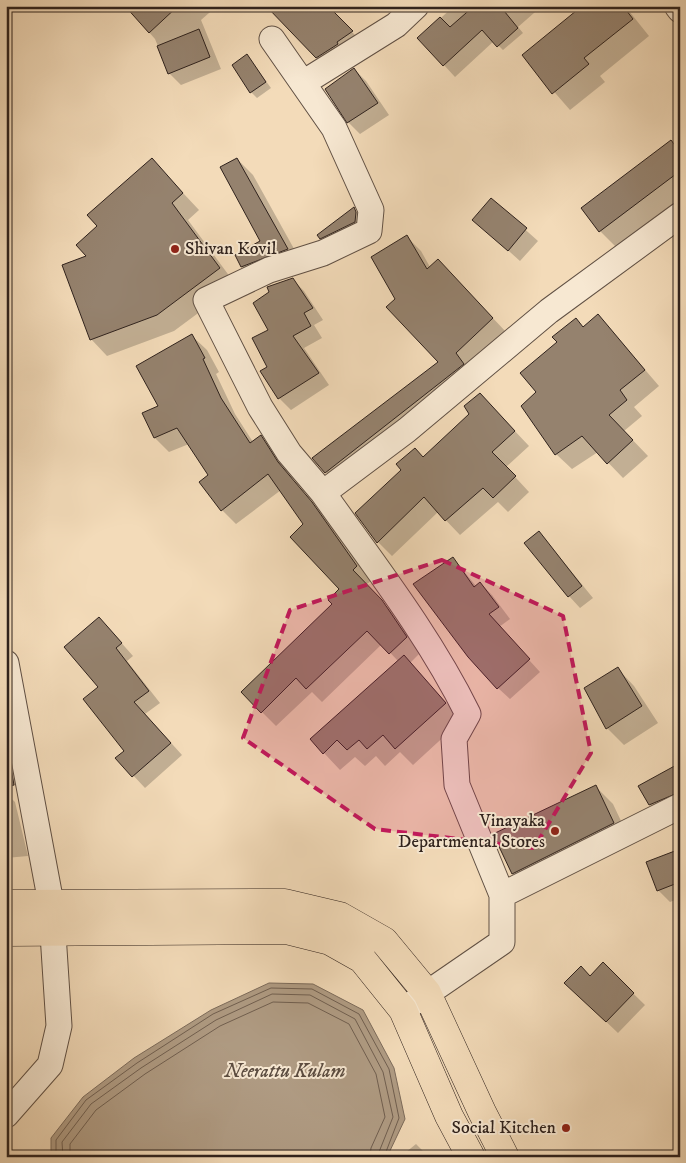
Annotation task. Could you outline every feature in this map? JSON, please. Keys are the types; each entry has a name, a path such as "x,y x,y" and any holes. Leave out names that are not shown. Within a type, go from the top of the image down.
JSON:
{"main road":[{"path":"6,904 285,903 340,916 384,941 428,993 482,1112 505,1157"},
{"path":"6,932 286,930 330,941 362,959 403,1010 449,1116 471,1157"}],"street":[{"path":"303,83 396,25 416,6"},
{"path":"677,6 680,10"},
{"path":"272,39 334,128 371,210 369,231 323,253 269,270 206,300 260,407 288,453 323,493 413,621 449,676 468,714 454,739 457,785 502,895 502,942 403,1010"},
{"path":"323,493 407,430 549,311 680,215"},
{"path":"6,663 52,903 52,932 59,1026 50,1064 6,1115"},
{"path":"502,895 680,806"}],"highlighted area":[{"path":"442,560 563,616 591,753 534,848 375,829 243,738 290,610"}],"water":[{"name":"Neerattu Kulam","path":"269,983 313,984 363,1010 394,1068 405,1119 387,1157 51,1157 51,1138 83,1097 134,1058 211,1010"}],"building":[{"path":"125,6 178,6 149,33"},
{"path":"266,6 328,6 353,31 337,42 338,44 316,58"},
{"path":"474,6 500,6 518,28 497,47 482,30 443,66 417,38 440,17 450,27"},
{"path":"582,6 623,6 633,19 584,58 589,64 552,94 522,55"},
{"path":"199,29 210,57 168,74 157,46"},
{"path":"247,54 266,82 250,93 232,65"},
{"path":"354,68 378,103 347,123 325,89"},
{"path":"671,140 680,152 680,171 599,232 581,208"},
{"path":"152,158 183,193 172,203 220,268 157,315 90,340 62,265 86,256 76,245 97,226 87,215"},
{"path":"237,158 288,249 241,267 235,255 260,241 220,167"},
{"path":"491,198 527,228 508,251 472,220"},
{"path":"354,207 356,212 355,222 320,239 317,235"},
{"path":"407,235 427,269 438,259 493,318 456,353 464,364 325,473 312,458 438,362 386,307 395,299 371,257"},
{"path":"293,278 313,308 304,313 311,326 293,336 319,373 278,399 260,371 267,367 252,338 268,330 253,303 269,292 267,287"},
{"path":"598,314 645,370 620,390 627,400 609,415 633,440 607,464 582,436 555,455 521,406 536,392 520,373 557,342 552,337 576,318 583,327"},
{"path":"192,334 205,358 203,359 221,398 250,443 261,435 278,462 312,502 357,566 353,570 382,600 407,637 389,654 367,631 306,689 296,678 261,713 241,692 332,604 328,600 339,589 290,537 303,524 268,474 221,511 199,482 208,475 177,428 154,438 142,413 158,406 136,366"},
{"path":"480,393 515,431 492,452 516,476 493,498 483,488 445,521 424,497 377,543 355,513 401,470 396,464 415,448 423,457 469,414 464,406"},
{"path":"539,531 582,586 568,597 524,543"},
{"path":"453,557 474,587 480,582 499,607 489,614 530,659 497,689 468,657 413,584"},
{"path":"99,617 122,643 116,648 149,691 134,702 171,743 132,777 115,758 124,751 83,699 98,687 64,647"},
{"path":"404,655 446,703 395,749 383,735 367,749 359,740 347,750 337,740 323,754 310,739"},
{"path":"618,667 642,706 606,729 584,688"},
{"path":"6,742 14,785 6,787"},
{"path":"680,763 680,792 649,805 638,786"},
{"name":"Vinayaka Departmental Stores","path":"596,785 614,823 512,874 493,834"},
{"path":"680,849 680,882 657,891 646,862"},
{"path":"603,962 634,993 606,1022 564,983 581,966 590,976"}],"place":[{"name":"Shivan Kovil","path":"175,249"},
{"name":"Vinayaka Departmental Stores","path":"555,831"},
{"name":"Social Kitchen","path":"566,1128"}]}
